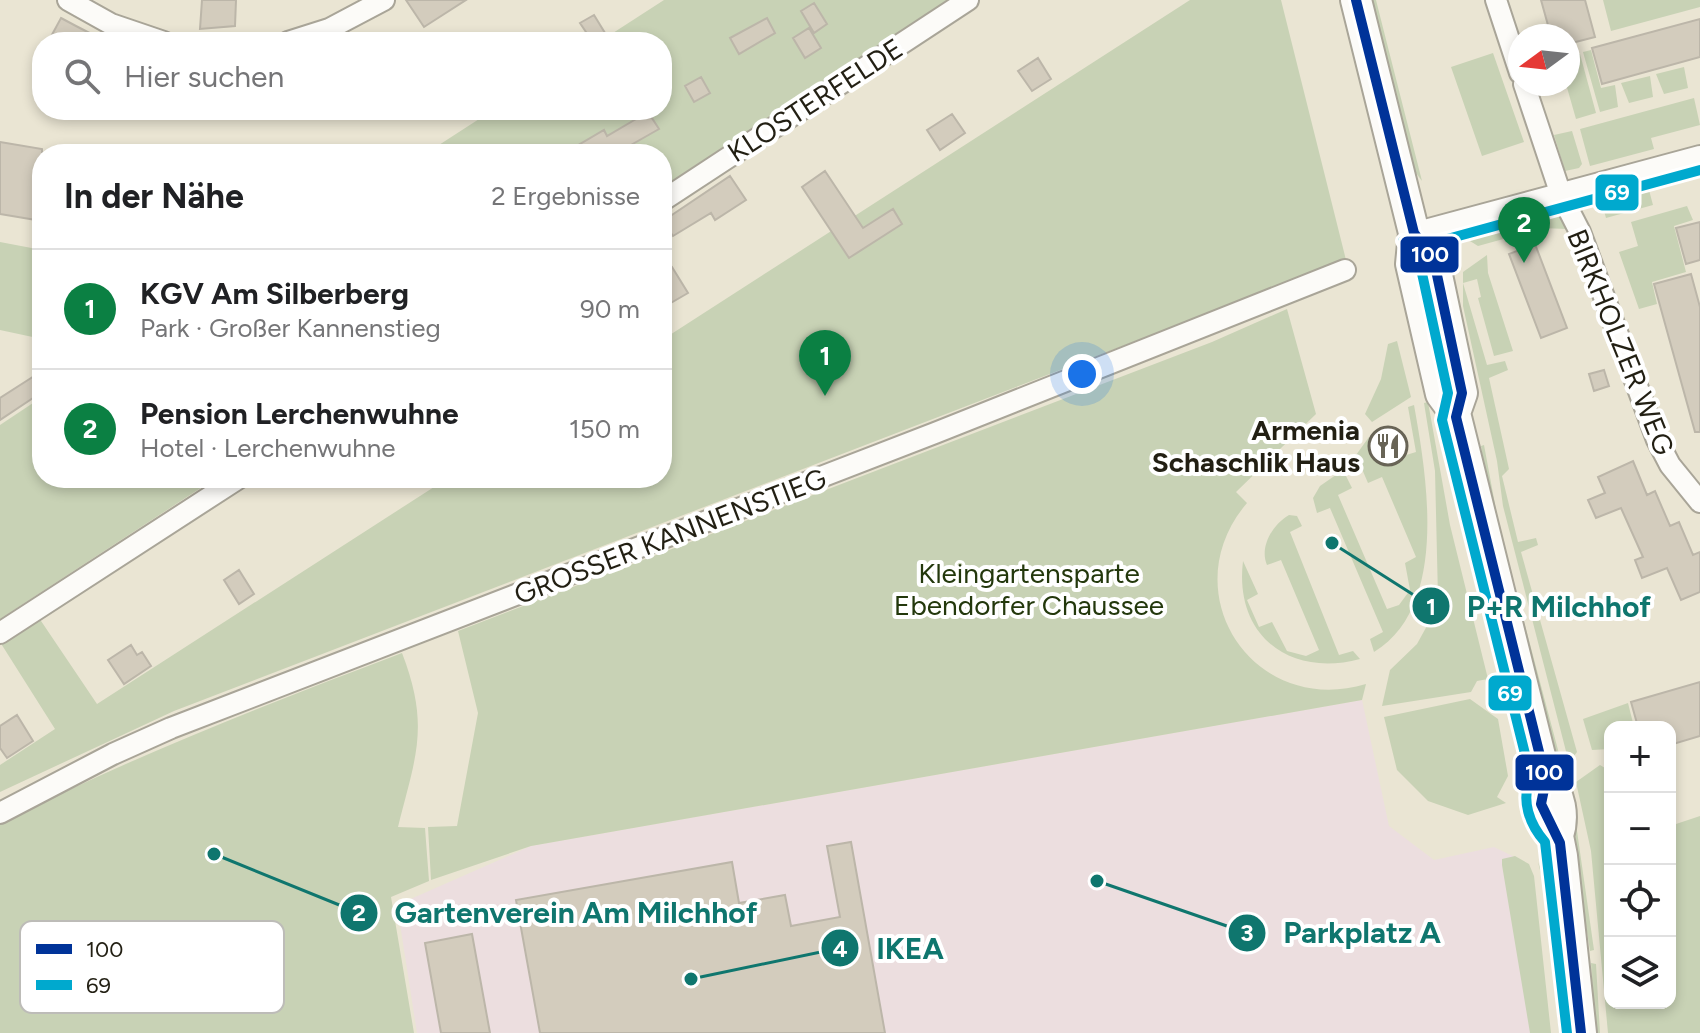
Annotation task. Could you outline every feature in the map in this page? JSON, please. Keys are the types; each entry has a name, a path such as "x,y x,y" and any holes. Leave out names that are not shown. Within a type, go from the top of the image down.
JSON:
{"main road":[{"path":"1356,0 1414,233 1411,264 1441,394 1455,413 1546,780 1539,794 1546,822 1558,836 1570,910 1581,1033"}],"street":[{"path":"68,0 111,24 135,32"},
{"path":"320,32 384,0"},
{"name":"KLOSTERFELDE","path":"672,194 968,0"},
{"path":"1496,0 1508,36"},
{"name":"BIRKHOLZER WEG","path":"1528,96 1561,195 1580,232 1661,450 1700,502"},
{"path":"1414,233 1700,156"},
{"name":"GROSSER KANNENSTIEG","path":"0,813 113,754 171,728 920,439 1345,270"},
{"path":"0,633 224,488"}],"shaded area":[{"path":"1362,700 1389,826 1434,860 1494,847 1525,862 1550,1033 417,1033 397,905 531,846"}],"green space":[{"path":"664,0 949,0 672,180 672,144 440,144 478,120 672,120 672,32 614,32"},
{"path":"1190,0 1281,0 1346,260 174,711 0,792 0,765 55,729 0,642 37,615 97,704 432,488 672,488 672,334"},
{"path":"1371,0 1376,0 1422,181 1416,173"},
{"path":"1603,0 1700,0 1700,7 1611,31"},
{"path":"1591,50 1601,88 1615,85 1618,107 1600,112 1583,52"},
{"path":"1493,53 1524,142 1482,156 1451,67"},
{"path":"1580,54 1596,113 1576,119 1569,96 1580,96"},
{"path":"1684,67 1688,88 1664,94 1656,74"},
{"path":"1650,76 1653,97 1629,103 1621,83"},
{"path":"1694,98 1700,125 1651,138 1654,149 1590,166 1580,129"},
{"path":"1572,131 1582,164 1579,168 1565,171 1554,135"},
{"path":"1646,179 1653,205 1606,218 1599,193"},
{"path":"1687,206 1693,220 1674,226 1686,272 1652,282 1657,304 1639,309 1619,252 1638,246 1631,222"},
{"path":"1552,209 1561,213 1568,229 1540,228 1534,211"},
{"path":"1523,215 1529,232 1478,246 1462,236 1477,227"},
{"path":"0,242 32,248 32,337 0,330"},
{"path":"1487,255 1488,273 1513,351 1494,356 1478,298 1481,297 1477,279 1463,283 1463,272"},
{"path":"1463,283 1487,365 1505,361 1508,370 1489,378 1509,469 1502,476 1518,542 1536,538 1538,545 1521,552 1577,752 1569,763 1503,506 1497,461 1463,306"},
{"name":"Kleingartensparte Ebendorfer Chaussee","path":"1287,309 1316,414 1236,492 1247,503 1226,538 1218,574 1221,608 1236,640 1259,665 1289,683 1325,690 1366,684 1362,700 531,846 431,880 428,827 457,826 478,713 458,631 1212,342"},
{"path":"1397,341 1411,397 1372,422 1365,414 1381,379 1388,344"},
{"path":"1428,402 1450,525 1488,679 1477,681 1471,692 1382,706 1390,670 1417,644 1434,613 1438,597 1435,471 1424,403"},
{"path":"32,404 32,488 201,488 0,619 0,425"},
{"path":"1414,405 1427,503 1423,573 1414,605 1398,631 1374,652 1370,639 1383,632 1330,508 1317,513 1313,498 1320,486 1343,470 1352,488 1338,495 1387,609 1399,605 1410,590 1405,563 1416,557 1382,477 1368,483 1356,455 1369,437 1380,463 1416,452 1408,407"},
{"path":"1484,445 1500,531 1562,765 1557,766 1491,516 1481,446"},
{"path":"1289,515 1297,516 1302,526 1290,532 1339,655 1353,651 1360,659 1334,663 1310,662 1289,656 1257,630 1248,610 1243,587 1243,561 1258,594 1247,600 1259,627 1272,622 1287,651 1306,656 1319,650 1281,560 1267,565 1265,558 1269,537"},
{"path":"402,653 411,678 418,721 415,760 398,827 425,828 429,881 391,897 414,1033 0,1033 0,824 148,754"},
{"path":"1470,699 1498,719 1508,776 1497,797 1506,803 1468,815 1428,801 1397,770 1384,717"},
{"path":"1628,703 1632,721 1604,721 1604,749 1592,750 1583,719"},
{"path":"1600,765 1604,767 1604,990 1591,851 1576,782"},
{"path":"1574,810 1594,950 1590,951 1568,811"},
{"path":"1700,816 1700,1033 1608,1033 1606,1009 1676,1009 1676,824"},
{"path":"1515,856 1529,864 1534,876 1551,1033 1530,1033 1502,865 1502,859"},
{"path":"1538,862 1553,898 1565,1033 1559,1033 1546,894"},
{"path":"1591,963 1596,964 1600,1033 1595,1033"}],"building":[{"path":"202,0 236,0 235,26 200,29"},
{"path":"406,0 466,0 424,27"},
{"path":"1541,0 1585,0 1595,37 1580,41 1580,24 1548,24"},
{"path":"814,3 827,24 814,33 801,11"},
{"path":"594,15 604,32 586,32 580,23"},
{"path":"61,18 88,32 53,32"},
{"path":"767,18 775,33 739,54 730,38"},
{"path":"1700,19 1700,57 1602,84 1592,48"},
{"path":"809,28 821,48 805,58 793,38"},
{"path":"1038,58 1051,79 1032,91 1018,71"},
{"path":"701,77 710,93 694,102 685,86"},
{"path":"952,114 965,133 940,150 927,130"},
{"path":"634,120 653,120 659,129 633,144 580,144 604,130 607,136"},
{"path":"0,142 32,147 32,219 0,214"},
{"path":"825,171 863,228 893,209 902,224 849,258 802,187"},
{"path":"730,176 746,200 715,220 711,213 673,236 672,215"},
{"path":"1700,222 1700,260 1686,264 1676,228"},
{"path":"1535,244 1567,328 1541,338 1509,254"},
{"path":"672,267 688,293 672,302"},
{"path":"1691,274 1700,307 1700,432 1695,432 1654,284"},
{"path":"1604,370 1609,386 1594,391 1589,374"},
{"path":"32,377 32,399 0,420 0,398"},
{"path":"1633,461 1647,495 1655,491 1670,526 1679,522 1693,555 1700,552 1700,592 1681,600 1667,568 1642,578 1635,560 1643,557 1621,508 1596,518 1588,500 1605,493 1598,477"},
{"path":"239,570 254,594 239,604 224,580"},
{"path":"131,645 137,655 142,652 151,666 124,684 108,660"},
{"path":"1700,682 1700,736 1676,743 1676,721 1636,721 1631,702"},
{"path":"17,715 33,741 7,758 0,748 0,726"},
{"path":"851,842 885,1033 540,1033 516,900 732,862 739,903 785,895 791,926 840,917 827,846"},
{"path":"472,934 490,1033 441,1033 425,943"}],"transit line":[{"name":"100","path":"1356,0 1414,233 1433,259 1437,275 1462,393 1456,417 1546,780 1541,804 1560,843 1581,1033"},
{"name":"69","path":"1418,247 1700,170"},
{"name":"69","path":"1403,241 1420,265 1448,393 1442,420 1531,778 1526,795 1528,812 1545,842 1567,1033"}],"place":[{"name":"Pension Lerchenwuhne","path":"1524,263"},
{"name":"KGV Am Silberberg","path":"825,396"},
{"name":"Armenia Schaschlik Haus","path":"1388,446"},
{"name":"P+R Milchhof","path":"1332,543"},
{"name":"Gartenverein Am Milchhof","path":"214,854"},
{"name":"Parkplatz A","path":"1097,881"},
{"name":"IKEA","path":"691,979"}]}
